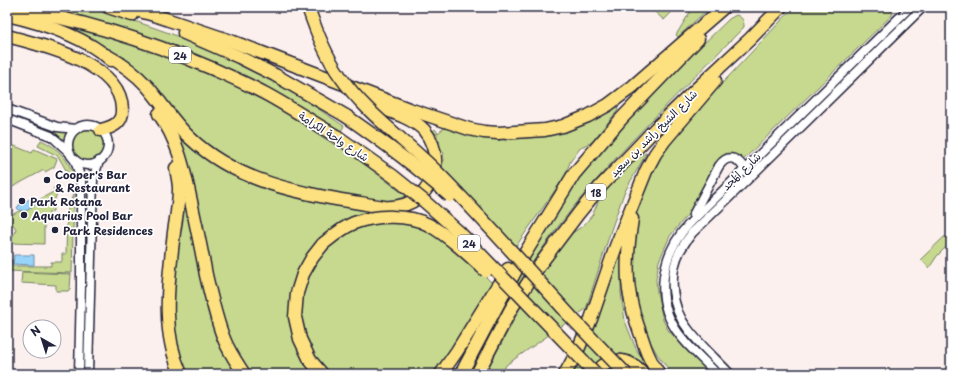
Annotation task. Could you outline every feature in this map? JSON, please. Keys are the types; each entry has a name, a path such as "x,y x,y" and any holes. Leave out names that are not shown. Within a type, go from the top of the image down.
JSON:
{"highway":[{"name":"شارع واحة الكرامة","path":"7,7 76,21 158,46 228,75 265,93 338,138 393,176 459,232 595,374"},
{"name":"شارع واحة الكرامة","path":"108,7 167,26 240,57 275,75 346,116 392,148 414,165 477,221 626,374"},
{"path":"125,7 154,15 230,41 409,110 469,129 498,133 545,130 563,126 588,116 608,105 632,87 724,7"},
{"path":"308,7 318,35 327,54 340,76 357,97 384,124 438,173 572,318"},
{"name":"18","path":"461,374 520,261 574,174 622,118 729,7"},
{"name":"شارع الشيخ راشد بن سعيد","path":"477,374 511,309 540,263 600,187 656,128 750,39 781,7"},
{"path":"7,15 33,21 70,35 85,42 127,68 142,80 176,124 197,144 219,160 245,174 296,191 384,207 404,205 421,195 431,182 435,160 431,141 422,128 409,119 311,77 295,66"},
{"path":"7,36 31,42 83,61 107,77 119,92 122,102 122,111 117,123 111,128 101,130"},
{"path":"565,374 583,340 638,189 655,154 665,140 750,39"},
{"path":"106,55 131,78 167,126 172,136 181,160 210,292 224,339 244,374"},
{"path":"150,102 167,137 175,163 179,188 168,293 170,336 181,374"},
{"path":"638,189 628,254 627,276 629,295 647,354 659,374"},
{"path":"322,374 310,360 300,339 296,317 297,293 303,274 312,258 323,244 340,230 354,223 374,218 396,217 411,219 427,224 443,234 470,256 586,363"},
{"path":"441,374 457,351 522,245 540,227"},
{"path":"171,263 165,284 163,307 166,342 172,374"},
{"path":"643,340 666,374"},
{"path":"595,374 600,367 618,361 631,364 643,374"}],"street":[{"name":"شارع المَجد","path":"717,374 679,334 669,316 664,296 664,278 667,260 671,250 677,239 690,223 910,7"},
{"name":"شارع المَجد","path":"730,374 694,337 681,319 676,308 672,286 675,263 679,252 692,233 923,7"},
{"path":"7,108 57,127 76,129"},
{"path":"7,119 51,136 70,153"},
{"path":"79,374 81,180 75,160 70,153 68,146 69,140 76,129 89,125 101,130 107,140 107,146 106,152 99,161 93,179 88,374"},
{"path":"690,223 721,163 724,160 728,158 739,161 745,168 749,178"},
{"path":"75,160 85,164 99,161"}],"green space":[{"path":"32,7 86,7 129,19 172,34 264,76 296,94 344,126 337,138 267,93"},
{"path":"649,7 677,7 664,20"},
{"path":"693,7 710,7 678,37 676,35"},
{"path":"794,7 892,7 890,10 893,14 743,160 734,154 726,153 714,165 689,213 670,236 659,261 656,279 657,292 663,320 668,330 704,368 706,366 712,374 672,374 657,354 642,325 633,276 633,241 637,211 648,176 663,149 681,127"},
{"path":"736,15 744,22 744,27 636,136 575,205 517,286 491,330 468,374 462,374 563,198 604,144 662,84 729,19"},
{"path":"71,26 92,31 93,33 182,63 247,92 294,118 335,145 336,144 410,199 399,204 339,195 257,175 209,150 110,51 70,29"},
{"path":"617,106 618,110 592,142 581,147 570,162 565,176 514,249 443,171 442,165 444,153 440,150 437,143 440,141 437,139 437,134 432,132 435,129 438,133 444,128 497,138 498,141 501,138 505,139 505,141 509,139 543,135 578,125 598,117"},
{"path":"28,120 57,131 68,133 64,141 55,135 27,123"},
{"path":"85,128 91,128 95,129 102,135 105,145 104,152 98,159 91,162 85,162 81,161 74,155 71,148 71,142 72,138 78,131"},
{"path":"173,129 210,159 385,211 340,225 293,297 317,374 252,374 240,358 230,340 219,311 203,232 204,225 199,219"},
{"path":"41,140 52,146 62,155 69,165 74,178 67,172 58,156 38,146"},
{"path":"7,143 32,153 34,149 57,159 54,167 45,172 44,170 7,190"},
{"path":"647,152 624,193 586,309 506,365 502,374 485,374 526,297 568,236 584,225 593,214 600,197 632,162"},
{"path":"53,188 59,188 53,204 53,211 49,212 49,216 44,216 44,244 11,243 11,251 7,251 7,226 13,236 16,229 8,217 19,211 26,211 35,205 35,202 55,191"},
{"path":"74,192 72,273 7,271 7,260 12,260 12,266 51,266 51,262 62,262 62,254 66,254 67,212"},
{"path":"181,208 186,208 209,313 226,356 237,374 187,374 178,350 171,313"},
{"path":"394,222 418,226 442,238 492,283 439,370 435,374 329,374 316,359 308,345 303,329 300,312 302,295 309,272 327,247 353,229 369,224"},
{"path":"944,237 951,242 937,256 929,268 921,259"},
{"path":"622,240 621,293 625,321 636,349 653,374 649,374 633,358 627,355 613,354 600,359 590,368 587,374 567,374"},
{"path":"22,272 71,274 70,289 68,291 56,291 56,285 21,283"}],"water":[{"path":"30,199 35,201 35,205 26,211 19,210 17,208 19,205"},
{"path":"14,255 34,255 34,265 13,264"}],"place":[{"name":"Cooper's Bar & Restaurant","path":"47,180"},
{"name":"Park Rotana","path":"22,201"},
{"name":"Aquarius Pool Bar","path":"24,215"},
{"name":"Park Residences","path":"55,230"}]}
